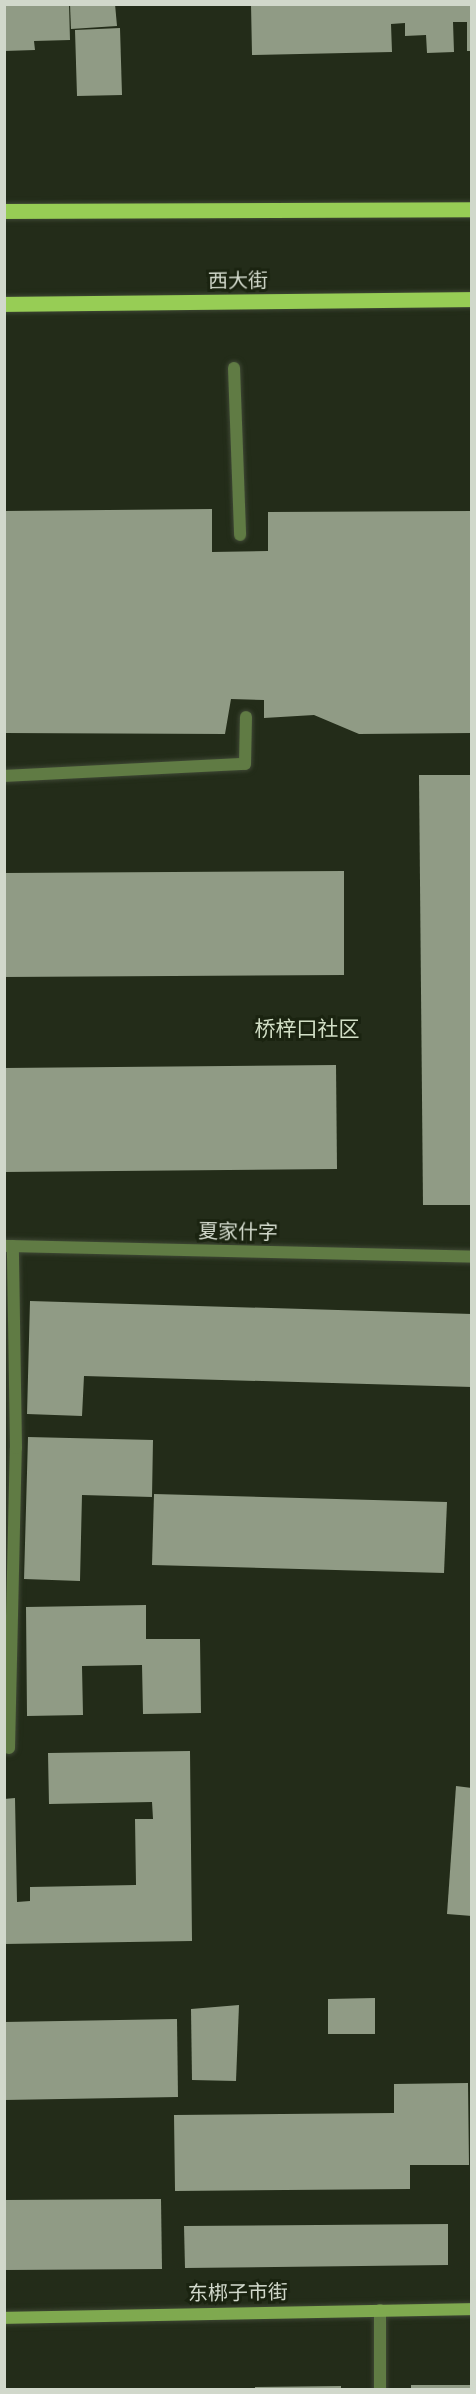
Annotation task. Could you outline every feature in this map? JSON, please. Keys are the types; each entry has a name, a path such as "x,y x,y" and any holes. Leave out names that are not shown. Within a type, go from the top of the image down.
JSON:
{"main road":[{"path":"4,211 471,209"},
{"name":"西大街","path":"4,304 471,299"}],"street":[{"path":"234,368 240,535"},
{"path":"4,776 245,764 246,717"},
{"path":"9,1246 16,1448 9,1748"},
{"name":"夏家什字","path":"9,1246 471,1257"},
{"name":"东梆子市街","path":"4,2318 471,2308"},
{"path":"380,2390 381,2310"}],"building":[{"path":"4,4 69,4 70,40 34,41 35,50 4,51"},
{"path":"70,4 115,4 117,26 71,29"},
{"path":"251,4 472,4 472,51 467,51 467,22 453,22 454,52 427,53 426,35 405,36 405,23 391,24 392,52 252,55"},
{"path":"120,28 122,95 77,96 75,30"},
{"path":"212,509 212,552 268,551 268,512 472,511 472,733 359,734 314,715 264,718 264,700 231,699 225,734 4,733 4,511"},
{"path":"419,775 472,775 472,1205 423,1205"},
{"path":"344,871 344,975 4,977 4,873"},
{"path":"336,1065 337,1169 4,1172 4,1068"},
{"path":"30,1301 472,1314 472,1387 84,1376 82,1416 27,1414"},
{"path":"28,1437 153,1440 152,1497 82,1495 80,1581 24,1579"},
{"path":"154,1494 447,1502 444,1573 152,1565"},
{"path":"146,1605 146,1639 200,1639 201,1713 143,1714 142,1665 82,1666 83,1715 27,1716 26,1607"},
{"path":"190,1751 192,1941 4,1944 4,1799 15,1798 17,1902 30,1901 30,1887 136,1885 135,1819 153,1819 152,1802 49,1804 48,1753"},
{"path":"456,1786 472,1788 472,1916 447,1914"},
{"path":"375,1998 375,2034 328,2034 328,1999"},
{"path":"239,2005 236,2081 192,2080 191,2009"},
{"path":"177,2019 178,2097 4,2100 4,2022"},
{"path":"468,2083 469,2165 410,2165 410,2189 175,2191 174,2115 394,2113 394,2084"},
{"path":"161,2199 162,2269 4,2270 4,2200"},
{"path":"448,2224 448,2265 185,2268 184,2226"},
{"path":"411,2385 472,2385 472,2390 411,2390"},
{"path":"341,2386 341,2390 255,2390 255,2387"}],"district":[{"name":"桥梓口社区","path":"307,1029"}]}
